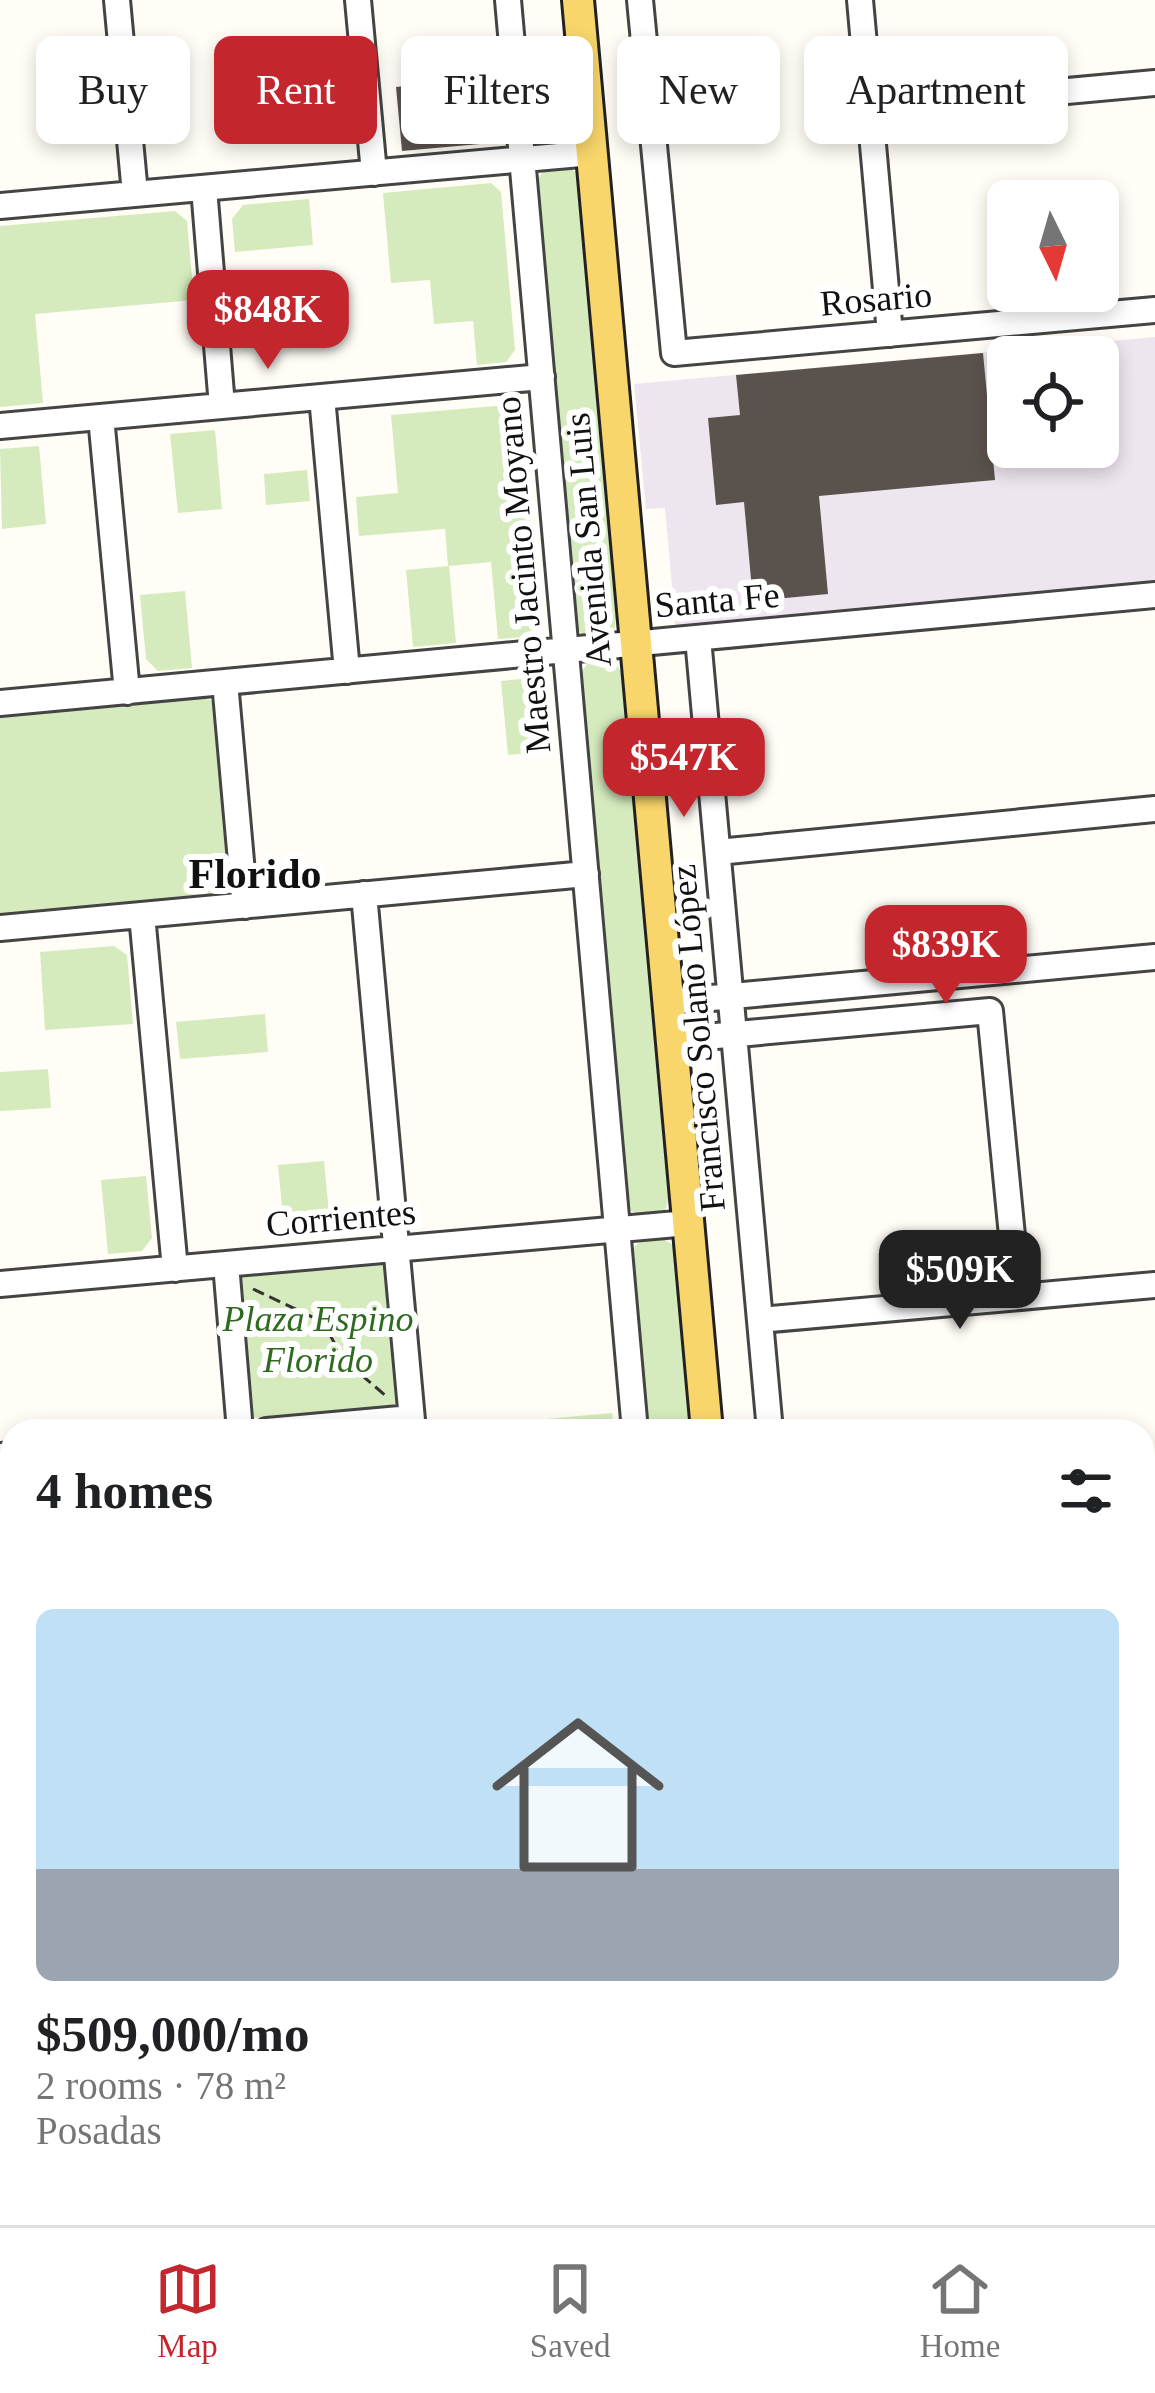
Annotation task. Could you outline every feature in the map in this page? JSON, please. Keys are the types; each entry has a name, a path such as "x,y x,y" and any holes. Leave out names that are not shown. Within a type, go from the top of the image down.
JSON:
{"main road":[{"name":"Avenida San Luis","path":"578,0 705,1419"}],"street":[{"path":"117,0 135,194"},
{"path":"358,0 374,173"},
{"name":"Maestro Jacinto Moyano","path":"508,0 633,1419"},
{"name":"Rosario","path":"640,0 674,353 1155,310"},
{"path":"860,0 863,36"},
{"path":"1068,91 1155,83"},
{"path":"873,144 890,334"},
{"path":"0,206 592,153"},
{"path":"204,188 222,406"},
{"path":"0,426 542,377"},
{"path":"322,397 347,670"},
{"path":"101,417 127,692"},
{"name":"Santa Fe","path":"0,704 1155,595"},
{"name":"Francisco Solano López","path":"698,638 769,1419"},
{"path":"225,682 244,906"},
{"path":"718,851 1155,809"},
{"path":"0,928 586,874"},
{"path":"364,895 412,1419"},
{"path":"142,915 175,1269"},
{"path":"668,1002 1155,957"},
{"path":"672,1040 990,1011 1018,1297"},
{"name":"Corrientes","path":"0,1284 688,1223"},
{"path":"226,1264 239,1419"},
{"path":"760,1320 1155,1285"}],"path":[{"path":"242,1285 323,1322 338,1353 392,1401 386,1403"}],"shaded area":[{"path":"1155,337 1155,587 676,632 665,508 646,509 634,384 987,352 987,468 1119,468 1119,340"}],"green space":[{"path":"568,167 578,180 616,617 609,634 585,637 575,627 536,181 545,169"},
{"path":"491,183 501,192 515,350 506,362 477,365 473,321 434,324 430,280 391,283 383,193"},
{"path":"309,199 313,245 235,252 232,219 243,205"},
{"path":"175,211 187,221 194,300 35,314 43,403 0,407 0,226"},
{"path":"507,405 521,416 539,622 527,637 498,639 491,562 449,566 456,643 413,647 406,570 448,566 445,529 359,536 356,497 398,493 391,415"},
{"path":"215,430 222,509 178,513 170,434"},
{"path":"39,446 46,524 2,529 0,449"},
{"path":"307,470 310,501 266,505 264,474"},
{"path":"185,591 192,668 158,671 146,659 140,595"},
{"path":"615,662 622,673 670,1196 665,1210 639,1215 625,1201 580,674 587,664"},
{"path":"534,678 545,690 551,751 508,755 501,681"},
{"path":"197,697 211,700 216,711 231,878 228,889 217,895 0,914 0,714"},
{"path":"114,946 127,955 133,1024 45,1030 40,952"},
{"path":"265,1014 268,1052 180,1059 176,1022"},
{"path":"48,1069 51,1108 0,1111 0,1072"},
{"path":"324,1161 331,1234 285,1238 278,1165"},
{"path":"146,1176 152,1238 142,1251 108,1254 101,1180"},
{"path":"663,1239 675,1253 690,1419 645,1419 632,1257 641,1241"},
{"name":"Plaza Espino Florido","path":"378,1261 386,1266 398,1402 389,1407 253,1417 238,1279 243,1274"},
{"path":"612,1413 613,1419 546,1419"}],"building":[{"path":"401,86 401,140 396,87"},
{"path":"401,144 480,144 402,151"},
{"path":"983,353 987,468 994,468 995,480 819,496 828,594 753,601 744,502 716,505 708,418 740,415 736,375"}],"district":[{"name":"Florido","path":"255,874"}]}
